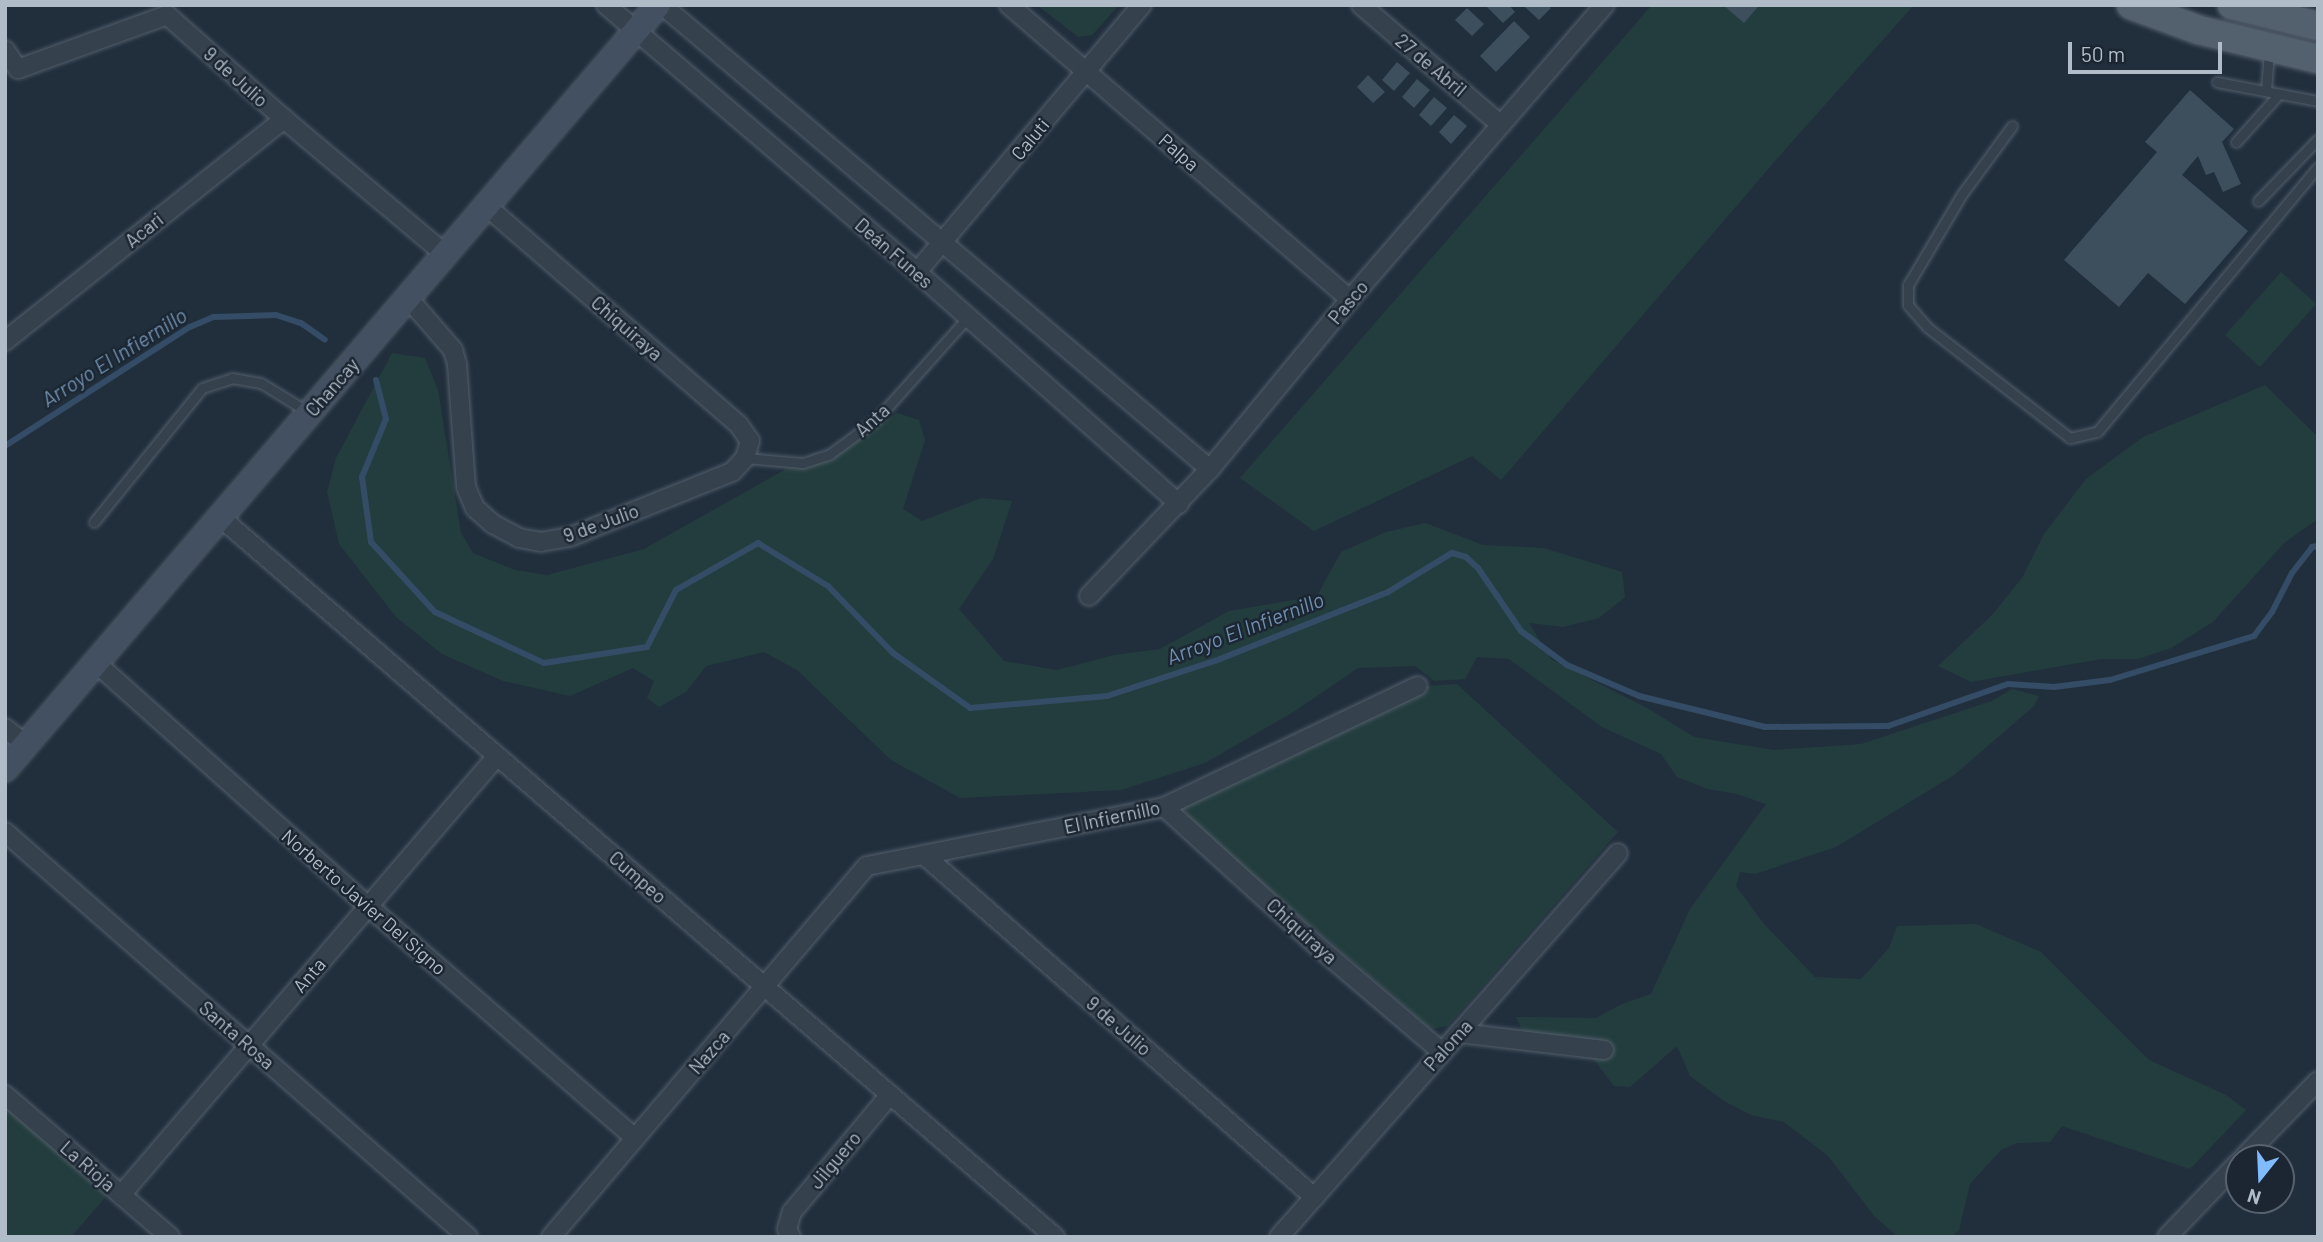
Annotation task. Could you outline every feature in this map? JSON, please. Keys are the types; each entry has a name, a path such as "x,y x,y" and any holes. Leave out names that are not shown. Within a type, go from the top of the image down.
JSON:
{"main road":[{"name":"Chancay","path":"5,769 635,30 660,5"},
{"path":"2131,5 2199,30 2318,59"},
{"path":"2232,5 2318,26"}],"street":[{"name":"Deán Funes","path":"606,5 917,272 1179,504"},
{"name":"Deán Funes","path":"660,5 1210,469"},
{"name":"Palpa","path":"1009,5 1350,299"},
{"name":"Caluti","path":"917,272 1142,5"},
{"name":"27 de Abril","path":"1361,5 1501,125"},
{"name":"Pasco","path":"1089,596 1210,469 1350,299 1605,5"},
{"name":"9 de Julio","path":"5,50 12,71 170,10 284,119 445,254"},
{"name":"Acari","path":"8,335 284,119"},
{"name":"Chiquiraya","path":"486,206 739,425 750,441 745,458"},
{"name":"9 de Julio","path":"408,298 453,350 466,487 475,508 492,524 519,538 541,542 570,537 732,471 745,458"},
{"name":"Cumpeo","path":"220,517 1055,1237"},
{"name":"Norberto Javier Del Signo","path":"96,663 368,906 635,1138"},
{"name":"El Infiernillo","path":"867,866 1164,807 1418,686"},
{"path":"5,728 26,745"},
{"name":"Anta","path":"121,1195 497,756"},
{"name":"Chiquiraya","path":"1164,807 1315,944 1442,1052"},
{"name":"Santa Rosa","path":"5,832 468,1237"},
{"name":"Paloma","path":"1279,1237 1618,853"},
{"name":"9 de Julio","path":"924,855 1314,1197"},
{"name":"Nazca","path":"551,1237 867,866"},
{"path":"1459,1033 1604,1050"},
{"path":"2257,1144 2318,1081"},
{"name":"La Rioja","path":"5,1095 170,1237"},
{"name":"Jilguero","path":"789,1233 792,1212 890,1095"},
{"path":"2167,1237 2225,1177"}],"lane":[{"path":"2266,91 2269,48"},
{"path":"2217,82 2318,101"},
{"path":"2236,142 2279,94"},
{"path":"2012,126 1962,194 1908,285 1908,306 1927,327 2057,431 2070,438 2097,432 2318,167"},
{"path":"2258,201 2318,139"},
{"name":"Anta","path":"745,458 803,463 830,454 876,421 968,317"},
{"path":"94,522 202,388 232,378 261,383 310,413"}],"green space":[{"path":"1037,5 1119,5 1092,35 1078,37"},
{"path":"1652,5 1914,5 1782,153 1501,480 1472,456 1314,531 1240,478"},
{"path":"2281,272 2316,304 2260,367 2225,335"},
{"path":"392,353 425,358 438,390 461,533 473,553 515,570 547,575 644,549 786,469 848,447 897,413 919,420 925,440 903,509 922,521 981,498 1012,501 993,559 959,609 1004,661 1057,670 1114,655 1160,649 1229,611 1317,596 1341,552 1386,532 1425,523 1483,545 1544,548 1622,572 1625,597 1599,618 1563,627 1529,623 1551,659 1647,708 1694,737 1774,750 1861,744 1992,701 2012,689 2039,696 2034,706 1954,775 1836,847 1755,874 1740,872 1736,886 1764,924 1815,977 1861,979 1889,948 1897,926 1976,924 2041,952 2149,1060 2226,1095 2246,1110 2190,1169 2062,1126 2050,1142 2017,1143 2001,1150 1970,1184 1959,1230 1951,1237 1898,1237 1875,1217 1828,1156 1784,1122 1751,1115 1724,1101 1690,1076 1677,1046 1630,1087 1614,1086 1588,1052 1523,1033 1516,1017 1596,1018 1622,1004 1651,994 1690,909 1766,804 1737,794 1708,789 1677,777 1661,754 1602,727 1509,659 1477,657 1465,679 1434,681 1415,666 1358,668 1295,711 1205,763 1121,790 960,798 891,760 797,670 764,652 706,666 686,692 659,707 647,698 654,681 633,668 570,696 503,681 442,654 396,617 339,544 327,492 336,458"},
{"path":"2265,385 2318,437 2318,519 2284,543 2213,622 2171,648 2138,659 2101,659 1971,682 1938,666 1992,615 2022,578 2044,534 2086,479 2143,437"},
{"path":"1457,684 1618,832 1448,1026 1431,1029 1189,820 1184,808 1192,800 1427,686"},
{"path":"5,1104 109,1193 71,1237 5,1237"}],"building":[{"path":"1509,5 1515,12 1503,23 1487,7"},
{"path":"1523,5 1547,5 1551,8 1539,20"},
{"path":"1723,5 1755,5 1758,7 1744,23"},
{"path":"1467,8 1484,24 1472,36 1455,20"},
{"path":"1514,21 1530,37 1496,72 1480,56"},
{"path":"1397,62 1410,73 1394,91 1382,80"},
{"path":"1368,75 1385,92 1373,103 1357,87"},
{"path":"1417,79 1430,90 1414,108 1402,97"},
{"path":"2190,90 2234,129 2222,142 2241,184 2223,192 2214,172 2206,175 2198,156 2182,175 2248,231 2185,304 2148,273 2119,307 2064,260 2157,152 2145,142"},
{"path":"1434,97 1447,108 1431,126 1419,115"},
{"path":"1454,115 1467,126 1451,144 1439,132"}],"waterway":[{"name":"Arroyo El Infiernillo","path":"5,446 190,327 214,317 276,315 301,323 325,340"},
{"name":"Arroyo El Infiernillo","path":"376,380 386,419 362,477 371,542 435,612 544,663 647,647 676,590 758,543 828,586 893,653 970,708 1107,696 1220,659 1388,592 1452,553 1466,557 1478,568 1521,631 1567,665 1639,696 1765,727 1888,726 2008,684 2054,687 2110,680 2254,636 2272,612 2292,573 2312,547 2318,546"}]}
